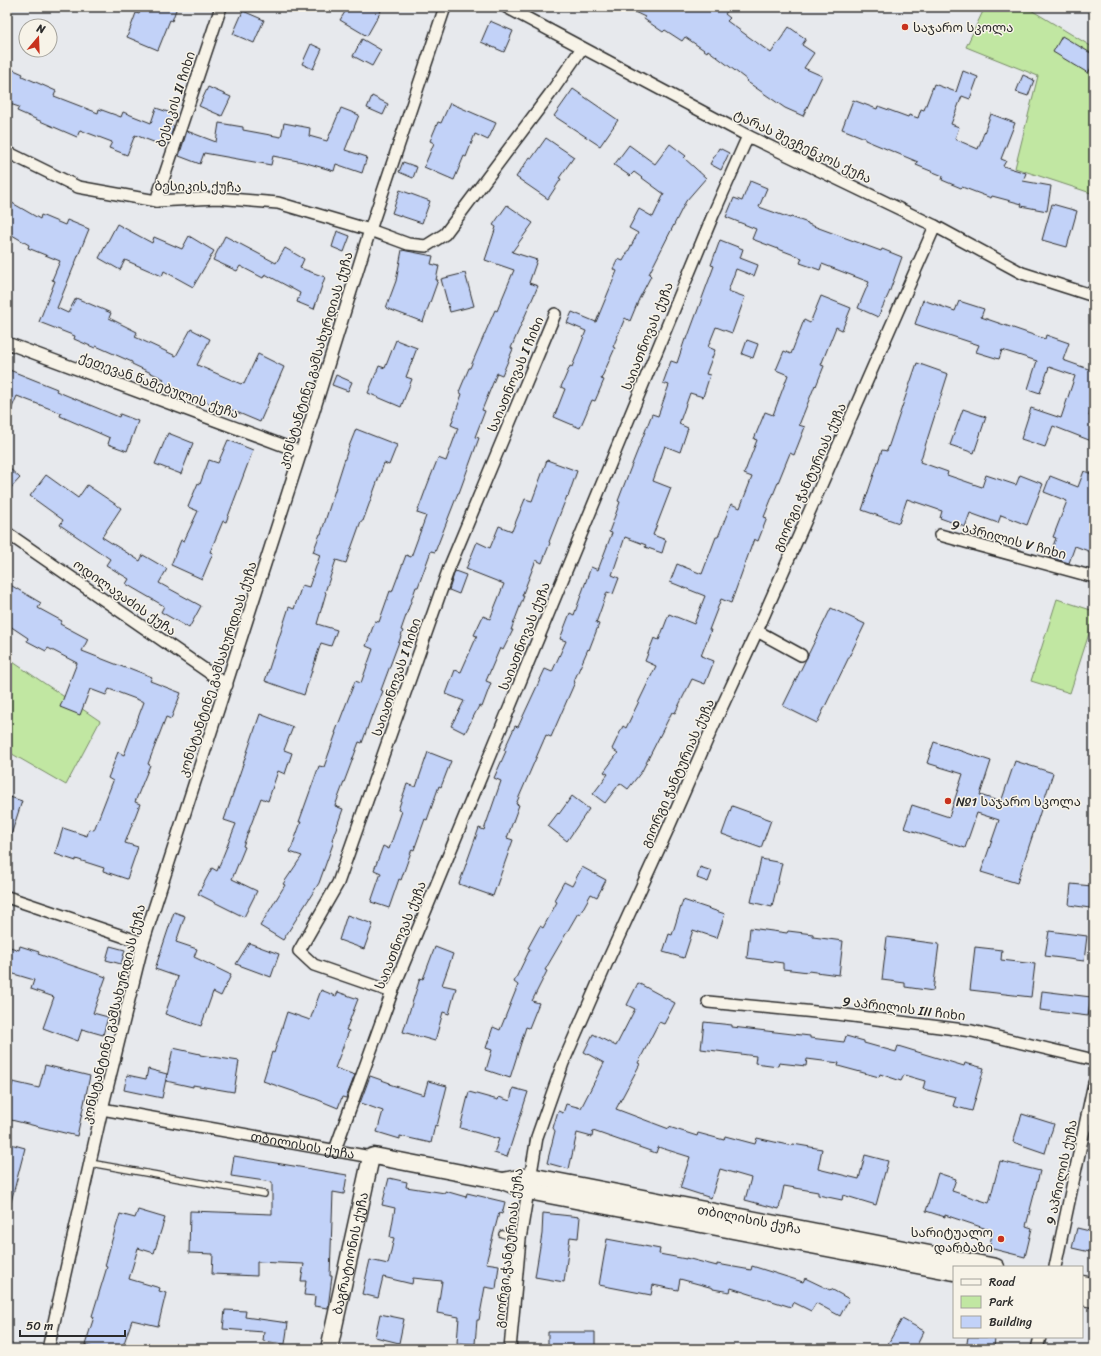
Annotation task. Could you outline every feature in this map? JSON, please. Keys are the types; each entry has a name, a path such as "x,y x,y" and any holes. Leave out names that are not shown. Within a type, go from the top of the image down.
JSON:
{"street":[{"name":"ბესიკის II ჩიხი","path":"156,201 221,7"},
{"name":"კონსტანტინე გამსახურდიას ქუჩა","path":"48,1349 102,1109 144,943 301,452 370,230 445,7"},
{"name":"ტარას შევჩენკოს ქუჩა","path":"506,7 748,136 935,226 1022,273 1094,296"},
{"name":"ბესიკის ქუჩა","path":"7,152 78,187 156,201 216,198 278,203 370,230 408,244 426,246 445,234 550,94 582,48"},
{"name":"საიათნოვას ქუჩა","path":"335,1150 392,992 712,215 748,136"},
{"name":"გიორგი ჭანტურიას ქუჩა","path":"510,1349 520,1239 537,1137 563,1063 757,630 935,226"},
{"name":"საიათნოვას I ჩიხი","path":"392,992 314,965 300,952 338,883 449,568 555,314"},
{"name":"ქეთევან წამებულის ქუჩა","path":"7,344 301,452"},
{"name":"ოდილავაძის ქუჩა","path":"7,533 227,685"},
{"name":"9 აპრილის V ჩიხი","path":"940,535 1094,577"},
{"path":"757,630 801,655"},
{"path":"7,897 144,943"},
{"name":"9 აპრილის III ჩიხი","path":"708,1002 837,1014 972,1031 1094,1060"},
{"name":"9 აპრილის ქუჩა","path":"1055,1266 1094,1083"},
{"name":"თბილისის ქუჩა","path":"102,1109 990,1266"},
{"name":"ბაგრატიონის ქუჩა","path":"329,1349 371,1157"},
{"name":"თბილისის ქუჩა","path":"529,1184 953,1272"},
{"path":"1083,1284 1094,1286"},
{"path":"1083,1297 1094,1299"},
{"path":"1037,1349 1040,1338"}],"lane":[{"path":"90,1164 264,1194"},
{"path":"502,1234 520,1239"}],"green space":[{"path":"985,7 1026,7 1094,48 1094,194 1015,168 1038,76 966,47"},
{"path":"1057,599 1094,611 1094,618 1070,693 1031,681"},
{"path":"7,658 100,721 66,785 7,751"}],"building":[{"path":"142,7 177,7 158,50 127,37 136,13 139,14"},
{"path":"348,7 374,7 381,11 367,36 340,20"},
{"path":"624,7 730,7 725,14 730,18 727,21 771,53 789,27 806,39 802,45 814,53 804,68 822,76 803,116 785,108 746,81 747,80 708,50 707,52 685,37 682,41 665,30 663,32 644,19 645,17"},
{"path":"243,11 264,20 254,43 233,34"},
{"path":"490,21 513,31 504,52 481,42"},
{"path":"1062,36 1094,55 1094,63 1088,73 1053,52"},
{"path":"362,39 381,50 372,66 353,56"},
{"path":"311,44 322,49 313,69 302,64"},
{"path":"7,67 23,74 22,76 56,91 54,96 98,113 99,109 121,117 123,112 151,123 156,108 174,114 170,125 174,126 167,147 135,135 127,155 109,148 112,142 80,130 77,137 17,111 19,107 7,103"},
{"path":"963,71 978,77 970,99 962,96 951,124 959,127 955,139 978,149 991,114 1015,123 1001,159 1006,161 1003,166 1026,173 1023,181 1051,186 1047,211 1021,206 1022,204 992,196 991,198 962,187 961,188 942,180 943,176 916,165 918,162 842,129 853,100 877,109 878,106 908,117 909,115 918,118 921,109 924,110 934,84 956,92"},
{"path":"1023,75 1034,80 1028,96 1016,92"},
{"path":"208,87 231,97 222,116 199,106"},
{"path":"573,89 618,120 600,146 554,116"},
{"path":"372,96 388,104 383,115 367,108"},
{"path":"450,103 496,123 488,140 475,134 466,157 464,156 454,180 424,167 434,143 430,141 438,122 441,123"},
{"path":"341,108 359,115 345,150 367,157 362,173 336,164 334,171 303,162 273,156 271,165 204,153 200,164 179,156 187,131 216,142 219,123 243,127 243,130 281,137 284,123 310,128 309,136 327,141"},
{"path":"546,138 574,157 559,178 561,179 548,199 516,177"},
{"path":"670,144 686,156 684,158 706,178 686,201 649,274 651,276 630,321 625,318 613,347 615,348 601,379 604,380 595,401 592,400 580,428 554,417 565,389 561,387 570,366 572,367 586,331 567,323 572,312 596,322 617,271 613,269 618,259 623,261 638,233 629,228 639,209 653,217 664,194 634,172 630,176 614,165 629,145 655,164"},
{"path":"719,148 729,153 721,170 710,164"},
{"path":"403,162 417,167 413,178 399,172"},
{"path":"750,181 767,188 759,207 808,223 881,251 882,249 902,257 889,293 878,317 858,308 869,282 822,264 820,270 800,263 802,258 752,239 756,229 726,217 734,198 742,201"},
{"path":"400,190 430,201 422,223 392,213"},
{"path":"7,200 40,219 41,215 65,225 67,220 89,229 57,308 68,313 76,298 111,313 109,318 137,332 135,337 176,356 191,329 210,339 197,365 241,384 244,384 258,354 284,367 260,422 215,403 214,405 182,392 162,382 164,379 132,364 132,362 96,346 95,348 74,339 75,336 39,322 55,281 52,280 60,261 28,248 29,245 7,232"},
{"path":"1052,204 1077,211 1067,247 1042,240"},
{"path":"507,205 533,223 512,252 537,260 529,283 538,286 511,348 513,349 502,375 497,373 482,410 485,411 475,437 479,438 459,493 435,552 431,551 418,587 416,587 401,630 403,631 381,690 383,691 373,716 372,715 362,743 359,742 335,806 343,809 332,840 334,841 319,883 283,940 260,926 285,885 283,884 302,856 290,852 319,766 324,767 355,681 361,683 373,649 366,646 375,621 379,622 390,591 392,592 406,555 411,557 426,516 417,513 438,458 446,461 458,428 451,425 462,394 459,392 495,310 497,311 514,270 485,260 496,227 493,225"},
{"path":"117,224 152,243 154,237 182,249 189,236 214,251 193,287 164,271 162,276 125,260 120,270 99,258"},
{"path":"337,231 350,236 344,252 332,247"},
{"path":"225,236 276,263 285,248 304,259 300,268 325,277 314,309 297,302 300,293 265,274 263,278 240,266 237,271 213,260"},
{"path":"720,240 743,249 740,258 758,265 754,276 736,269 728,291 745,297 732,333 716,327 708,347 715,350 706,374 710,375 703,397 690,393 679,424 688,428 680,452 665,446 653,481 671,488 653,535 666,540 662,553 645,547 646,545 625,537 612,575 619,578 613,594 607,592 596,623 599,624 589,650 588,649 551,737 546,735 516,804 519,805 507,838 513,840 493,896 459,884 479,828 484,830 501,781 494,778 506,751 504,750 515,726 518,727 545,669 552,672 566,641 560,639 570,613 574,615 591,567 598,570 612,533 609,532 620,502 618,501 652,414 658,416 669,385 663,383 671,361 677,363 685,339 687,339 714,266 711,265"},
{"path":"402,250 433,256 431,264 439,266 436,280 438,280 423,322 386,308 396,281"},
{"path":"465,273 474,306 450,312 441,279"},
{"path":"821,296 851,308 842,330 836,327 821,365 824,366 799,425 805,427 794,455 790,453 764,517 767,518 758,541 754,539 731,603 721,599 701,656 714,661 705,684 692,679 675,713 672,712 642,771 628,789 620,783 605,803 593,794 608,774 604,772 618,753 612,749 623,726 626,728 656,666 645,661 654,638 659,640 669,614 694,624 705,596 670,582 677,564 702,574 716,537 718,537 731,504 740,508 752,477 744,474 757,440 754,439 765,412 773,415 788,375 776,370 784,351 791,354 804,320 810,323"},
{"path":"923,300 955,311 959,301 984,309 981,317 1045,339 1046,335 1069,343 1063,360 1094,371 1094,400 1089,416 1094,418 1094,442 1053,426 1045,447 1021,439 1031,408 1061,418 1075,376 1049,367 1040,393 1028,389 1037,361 1002,350 999,359 976,352 979,345 915,324"},
{"path":"396,340 417,348 406,377 412,379 401,407 368,393 379,366 385,368"},
{"path":"747,340 758,344 753,358 742,354"},
{"path":"917,363 948,374 920,462 948,472 947,475 982,487 986,475 1016,485 1020,475 1043,484 1027,525 1001,515 998,523 970,513 965,527 940,518 942,511 907,499 899,523 862,510 882,450 887,451"},
{"path":"7,369 57,389 56,391 119,417 120,414 138,421 127,451 108,444 110,438 60,416 61,413 17,396 7,419"},
{"path":"336,375 352,382 348,391 332,385"},
{"path":"963,409 986,417 974,453 950,445"},
{"path":"356,429 397,445 389,465 384,463 346,563 336,560 325,592 326,593 317,624 337,630 331,646 321,643 304,695 265,681 289,607 294,609 302,585 309,587 320,555 313,552 321,534 348,449"},
{"path":"168,433 193,443 181,474 155,464"},
{"path":"228,440 253,450 226,522 223,521 210,552 213,553 202,579 171,565 181,540 184,541 198,511 188,507 198,483 200,484 209,460 218,463"},
{"path":"547,460 577,471 542,563 536,560 522,596 524,596 511,630 513,630 503,650 500,648 486,681 491,683 482,707 479,706 465,733 451,726 464,701 446,694 455,670 461,672 477,636 474,635 483,616 490,619 504,584 466,569 477,542 490,548 499,526 512,531 525,499 532,501"},
{"path":"7,466 20,478 7,492"},
{"path":"1084,471 1094,475 1094,546 1091,552 1075,546 1069,563 1049,557 1056,538 1053,537 1067,501 1044,492 1050,476 1078,487"},
{"path":"46,475 78,498 87,485 121,508 102,537 140,561 143,555 167,569 159,583 201,606 189,628 161,612 164,606 126,584 129,579 106,565 110,559 60,525 63,520 30,496"},
{"path":"455,571 466,575 459,594 449,590"},
{"path":"7,583 41,603 38,608 62,621 60,624 88,639 82,651 152,677 150,681 181,693 171,719 166,717 148,764 150,765 135,802 140,804 125,843 138,847 127,879 103,871 104,868 55,854 63,828 87,836 89,829 94,830 113,781 108,778 118,752 124,755 144,702 109,689 106,695 90,689 80,715 60,707 77,663 48,648 46,651 27,641 28,638 7,624"},
{"path":"831,608 865,624 817,723 783,706"},
{"path":"260,714 293,727 284,750 292,753 285,774 278,771 268,801 261,798 243,846 245,847 232,879 257,891 244,917 198,894 212,868 217,871 236,824 224,820"},
{"path":"934,742 991,761 980,795 1001,802 1015,761 1053,773 1017,883 981,872 999,820 977,813 965,848 904,828 912,805 949,817 963,774 927,763"},
{"path":"428,752 451,761 441,787 439,786 427,820 425,819 414,850 412,849 401,880 399,879 389,908 371,902 381,873 374,870 383,846 389,849 402,811 398,810 407,784 416,787"},
{"path":"7,796 22,801 9,841 7,841"},
{"path":"572,796 589,809 567,841 548,826"},
{"path":"732,806 771,820 761,848 722,834"},
{"path":"761,859 782,863 772,907 751,902"},
{"path":"582,867 606,880 597,897 591,894 580,914 578,913 545,970 547,971 532,1001 539,1003 529,1028 526,1027 510,1078 486,1070 492,1050 486,1048 493,1027 500,1030 518,985 514,982 530,949 528,948 540,926 543,928 557,902 554,900 564,882 572,886"},
{"path":"700,867 712,871 708,882 697,878"},
{"path":"1071,884 1092,886 1090,908 1069,905"},
{"path":"683,900 725,914 717,938 693,930 684,958 663,952 669,934 672,935"},
{"path":"174,912 185,916 176,942 197,949 194,957 231,975 221,996 213,992 201,1026 165,1014 178,977 155,969"},
{"path":"347,915 373,924 364,949 339,940"},
{"path":"750,928 787,933 788,931 813,934 813,937 843,941 839,975 783,969 783,963 747,958"},
{"path":"1049,931 1087,936 1084,961 1045,956"},
{"path":"887,937 939,944 933,991 905,987 905,983 882,980"},
{"path":"249,943 279,954 271,977 236,964"},
{"path":"7,946 19,950 20,946 39,952 38,954 106,977 93,1013 108,1017 103,1035 82,1029 78,1041 43,1028 54,997 31,989 34,980 7,972"},
{"path":"110,946 125,950 121,964 106,960"},
{"path":"435,947 453,954 442,985 456,988 449,1014 443,1012 435,1041 403,1032 420,978 423,979"},
{"path":"975,947 1002,950 1001,960 1035,964 1031,997 970,990"},
{"path":"638,983 675,1003 664,1024 659,1022 638,1063 640,1064 616,1109 669,1129 669,1127 697,1136 698,1133 724,1140 725,1136 755,1144 757,1138 792,1146 793,1144 822,1149 818,1169 859,1179 865,1155 888,1161 876,1205 843,1195 842,1200 818,1195 818,1192 784,1186 779,1209 745,1200 751,1178 720,1169 711,1198 680,1188 690,1157 658,1147 656,1153 593,1131 592,1137 577,1133 569,1169 547,1163 555,1131 553,1128 558,1111 563,1113 566,1104 581,1108 604,1063 584,1052 593,1034 616,1046 635,1009 627,1005"},
{"path":"321,990 336,996 338,992 358,999 346,1030 349,1031 335,1068 355,1075 346,1098 342,1097 338,1108 263,1081 287,1012 310,1020"},
{"path":"1042,991 1091,997 1088,1016 1040,1010"},
{"path":"704,1022 844,1042 846,1036 896,1052 898,1046 964,1066 965,1063 984,1068 972,1111 953,1106 956,1097 923,1089 925,1081 904,1075 901,1081 880,1074 879,1077 838,1066 839,1063 807,1059 806,1066 779,1063 778,1066 755,1063 756,1056 701,1049"},
{"path":"173,1048 200,1055 239,1061 234,1092 193,1085 193,1087 166,1081"},
{"path":"45,1065 90,1076 77,1136 7,1119 7,1104 13,1082 39,1088"},
{"path":"148,1069 167,1074 162,1098 124,1090 127,1075 146,1079"},
{"path":"370,1076 390,1083 389,1084 424,1095 428,1081 447,1086 431,1143 400,1136 400,1139 377,1132 383,1111 360,1103"},
{"path":"513,1088 528,1092 507,1157 494,1153 499,1139 460,1128 469,1092 498,1100 499,1097 510,1101"},
{"path":"1022,1114 1054,1124 1045,1153 1013,1142"},
{"path":"7,1143 25,1148 11,1202 7,1201"},
{"path":"234,1156 347,1175 344,1194 333,1192 330,1276 332,1276 328,1308 314,1306 315,1296 304,1295 306,1281 301,1281 304,1264 257,1262 257,1276 212,1274 213,1254 189,1253 190,1211 272,1214 272,1182 231,1176"},
{"path":"1000,1161 1040,1171 1026,1226 1032,1228 1025,1257 989,1248 993,1231 945,1215 945,1217 926,1211 938,1173 956,1179 952,1191 989,1203"},
{"path":"389,1178 407,1182 406,1187 445,1193 445,1191 466,1197 467,1193 505,1202 502,1214 499,1213 486,1263 499,1265 496,1289 485,1287 479,1320 477,1320 475,1344 457,1343 459,1317 437,1313 442,1281 413,1278 412,1284 383,1277 378,1298 362,1294 370,1260 388,1264 394,1238 390,1237 395,1208 382,1205"},
{"path":"138,1210 165,1218 154,1253 138,1248 129,1279 160,1288 159,1291 166,1293 158,1326 132,1320 122,1349 97,1349 85,1345 94,1317 92,1316 107,1267 105,1266 120,1214 135,1218"},
{"path":"543,1213 580,1217 578,1238 570,1237 564,1282 535,1277 542,1234"},
{"path":"1077,1228 1094,1232 1094,1253 1072,1248"},
{"path":"607,1239 660,1249 659,1254 686,1258 717,1266 717,1264 751,1270 752,1266 803,1282 805,1278 830,1290 831,1289 849,1299 840,1316 816,1303 811,1311 793,1302 791,1307 731,1288 730,1292 713,1289 680,1279 678,1290 653,1285 651,1295 599,1285"},
{"path":"225,1310 246,1311 245,1317 288,1323 285,1344 263,1341 264,1332 223,1329"},
{"path":"380,1314 404,1319 399,1343 375,1337"},
{"path":"902,1319 924,1331 915,1349 885,1349"},
{"path":"548,1332 595,1332 595,1349 548,1349"},
{"path":"968,1338 995,1338 994,1349 966,1349"}],"place":[{"name":"საჯარო სკოლა","path":"905,27"},
{"name":"№1 საჯარო სკოლა","path":"948,801"},
{"name":"სარიტუალო დარბაზი","path":"1001,1239"}]}
